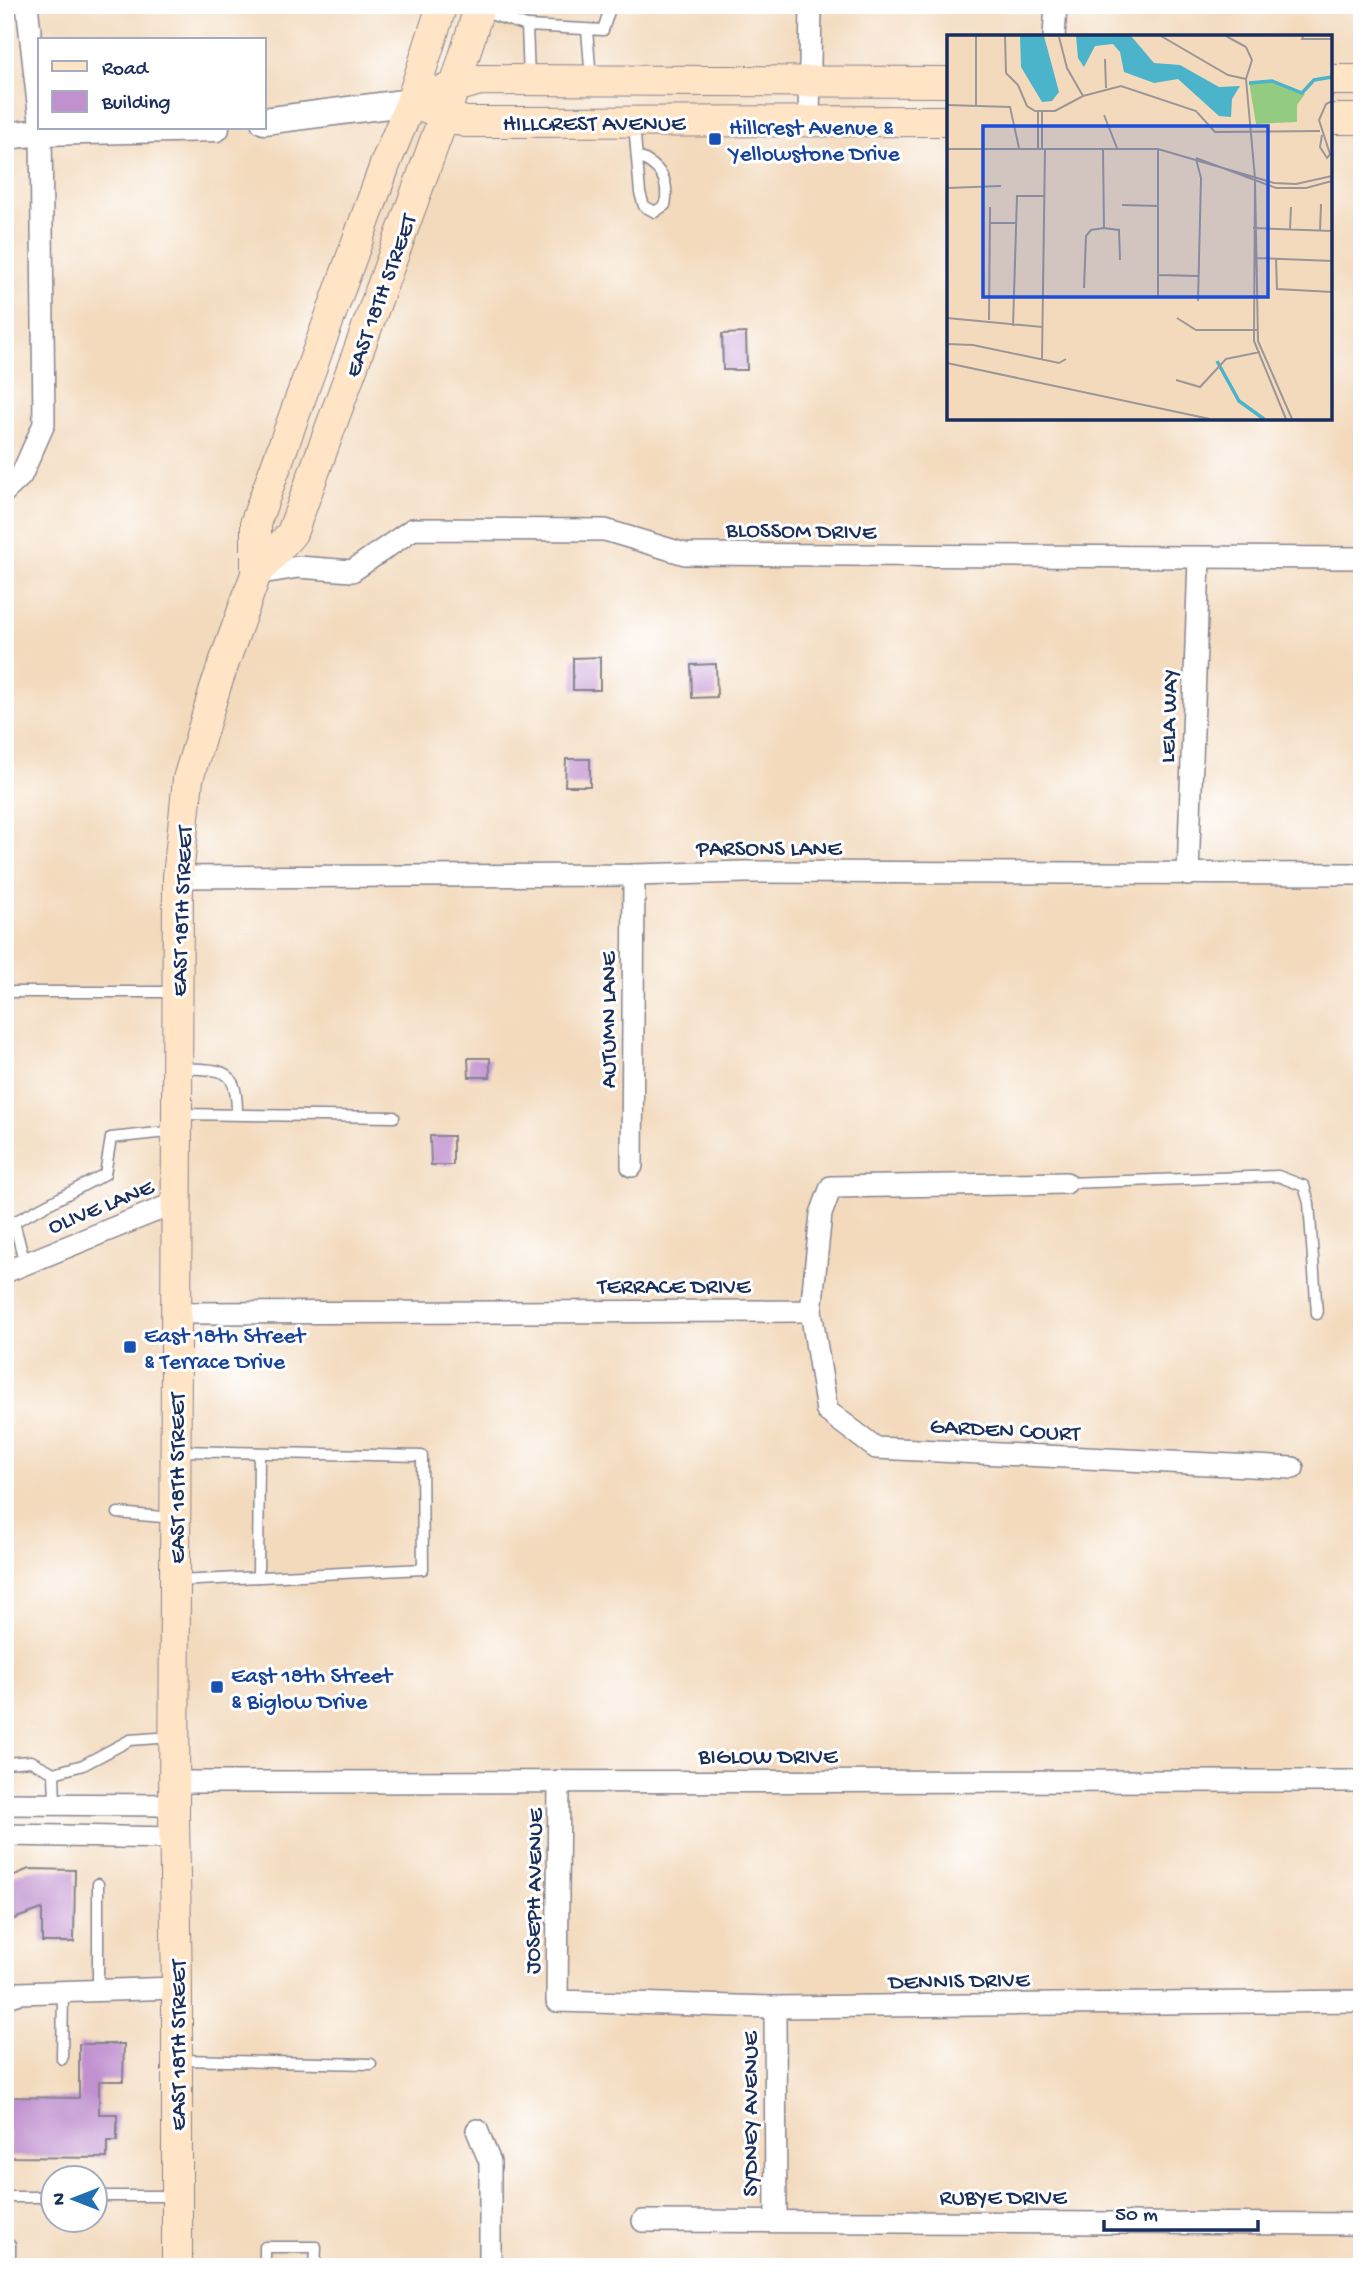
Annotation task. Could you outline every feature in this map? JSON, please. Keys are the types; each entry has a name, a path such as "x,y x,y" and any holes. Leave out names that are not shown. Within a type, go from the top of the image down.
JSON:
{"main road":[{"name":"EAST 18TH STREET","path":"177,2267 175,1203 178,877 188,779 216,685 256,574 256,521 386,162 411,102 442,5"},
{"name":"EAST 18TH STREET","path":"256,574 292,533 445,115 479,8"},
{"name":"HILLCREST AVENUE","path":"411,102 481,80 947,82"},
{"path":"1332,80 1362,80"},
{"name":"HILLCREST AVENUE","path":"411,102 465,122 947,121"},
{"path":"1332,119 1362,119"}],"street":[{"path":"27,5 38,101"},
{"path":"809,121 811,5"},
{"path":"1054,35 1056,5"},
{"name":"HILLCREST AVENUE","path":"266,121 411,102"},
{"path":"5,136 38,128"},
{"path":"5,491 21,476 44,424 41,130"},
{"name":"BLOSSOM DRIVE","path":"256,574 298,567 352,571 412,529 605,530 685,554 1362,558"},
{"name":"LELA WAY","path":"1188,875 1199,559"},
{"name":"PARSONS LANE","path":"178,877 745,872 1362,874"},
{"name":"AUTUMN LANE","path":"632,1166 634,875"},
{"path":"811,1311 821,1214 831,1187 1066,1183"},
{"name":"OLIVE LANE","path":"15,1268 175,1203"},
{"name":"TERRACE DRIVE","path":"176,1313 811,1311"},
{"name":"GARDEN COURT","path":"811,1311 827,1411 876,1448 1293,1468"},
{"name":"BIGLOW DRIVE","path":"5,1804 55,1804 175,1793 559,1781 1362,1782"},
{"name":"JOSEPH AVENUE","path":"557,2001 559,1781"},
{"path":"5,1835 175,1838"},
{"path":"5,1998 19,1993 177,1988"},
{"name":"DENNIS DRIVE","path":"557,2001 775,2007 1362,2001"},
{"name":"SYDNEY AVENUE","path":"775,2007 776,2221"},
{"path":"477,2130 490,2162 490,2267"},
{"name":"RUBYE DRIVE","path":"643,2221 1362,2224"}],"lane":[{"path":"479,8 527,26 603,30 611,5"},
{"path":"527,26 529,81"},
{"path":"587,30 591,82"},
{"path":"634,122 640,193 644,206 655,212 664,205 668,191 654,164 637,156"},
{"path":"5,992 177,992"},
{"path":"176,1068 220,1070 232,1078 237,1089 237,1114"},
{"path":"15,1268 14,1222 105,1174 111,1138 176,1122 237,1114 394,1117"},
{"path":"1066,1183 1278,1176 1304,1186 1309,1203 1317,1314"},
{"path":"176,1451 422,1456 423,1569 176,1581"},
{"path":"258,1577 259,1453"},
{"path":"118,1513 176,1518"},
{"path":"5,1763 31,1761 54,1773 83,1765 130,1740 175,1737"},
{"path":"54,1773 55,1804"},
{"path":"98,1884 98,1991"},
{"path":"62,2059 63,1992"},
{"path":"177,2060 371,2064"},
{"path":"108,2196 177,2196"},
{"path":"5,2197 38,2197"},
{"path":"10,2245 10,2267"},
{"path":"265,2267 265,2247 316,2247 315,2267"}],"building":[{"path":"746,333 747,370 723,370 722,334"},
{"path":"600,657 600,690 573,690 573,658"},
{"path":"716,664 717,697 692,698 691,665"},
{"path":"566,759 590,759 590,786 565,786"},
{"path":"468,1058 490,1058 490,1077 469,1077"},
{"path":"430,1136 453,1136 453,1165 431,1165"},
{"path":"29,1869 75,1870 74,1942 42,1942 42,1909 5,1922 5,1879"},
{"path":"79,2044 124,2044 123,2081 99,2081 99,2114 117,2114 117,2141 107,2141 107,2158 9,2157 9,2132 5,2132 5,2097 79,2098"}],"place":[{"name":"Hillcrest Avenue & Yellowstone Drive","path":"715,139"},
{"name":"East 18th Street & Terrace Drive","path":"130,1347"},
{"name":"East 18th Street & Biglow Drive","path":"217,1687"}]}
